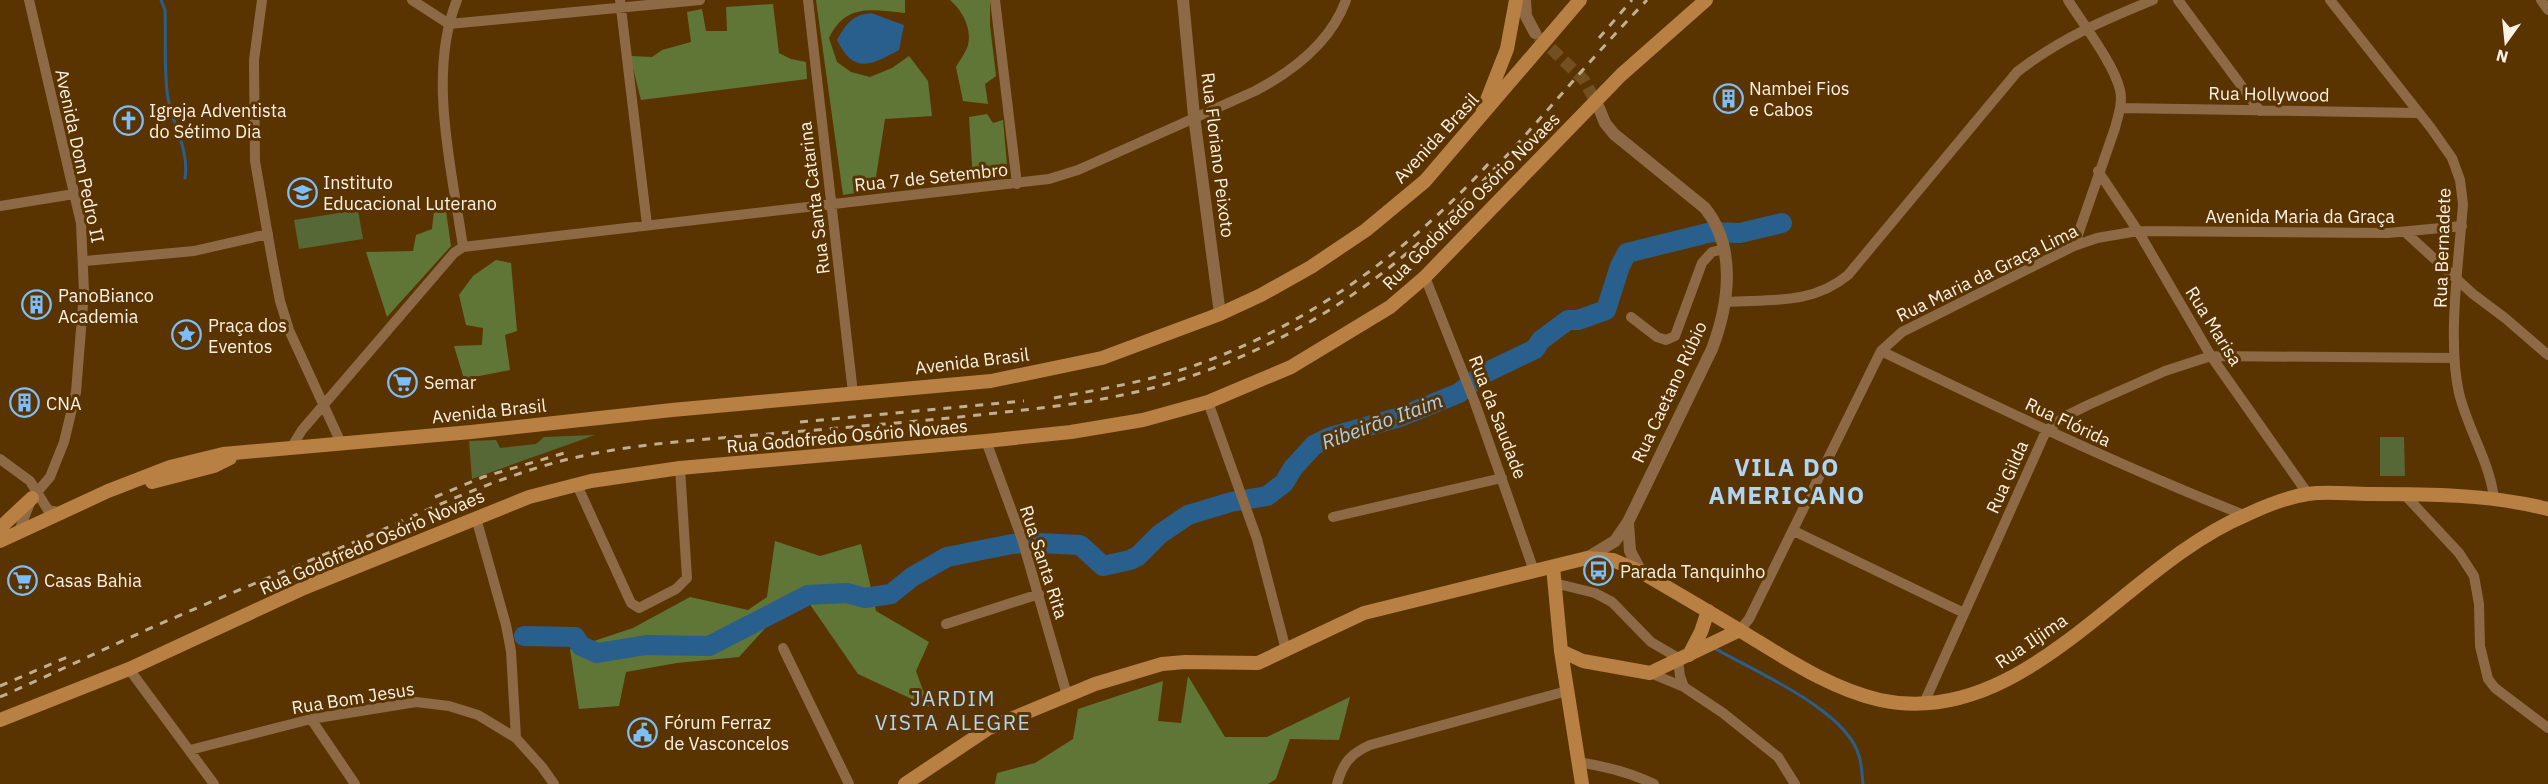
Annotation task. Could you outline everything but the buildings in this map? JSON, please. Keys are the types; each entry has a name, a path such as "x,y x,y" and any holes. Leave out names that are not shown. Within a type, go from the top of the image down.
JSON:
{"main road":[{"path":"1477,123 1507,49 1516,0"},
{"name":"Avenida Brasil","path":"0,541 108,491 214,466 239,453 991,381 1102,358 1220,314 1261,295 1311,267 1366,230 1425,181 1580,0"},
{"name":"Rua Godofredo Osório Novaes","path":"0,720 129,669 304,588 529,497 578,485 680,468 986,441 1071,432 1132,422 1208,402 1291,367 1390,307 1425,277 1621,75 1706,0"},
{"name":"Rua Iljima","path":"905,784 989,728 1067,695 1162,664 1263,662 1364,613 1587,558 1613,560 1641,572 1805,670 1835,684 1880,700 1924,703 1977,693 2021,673 2093,621 2172,557 2207,534 2244,515 2308,494 2404,494 2494,498 2548,509"},
{"path":"0,528 36,495"},
{"path":"1552,567 1564,674 1582,784"},
{"path":"1684,658 1701,632 1708,611"},
{"path":"1561,651 1583,661 1650,673 1740,630"},
{"path":"1564,674 1583,661"}],"street":[{"name":"Avenida Dom Pedro II","path":"18,533 36,495 50,477 64,442 76,392 80,358 85,261 81,223 29,0"},
{"path":"262,0 253,86 255,161 268,234 280,301 289,330 341,443"},
{"path":"412,0 449,24 620,4 700,0"},
{"path":"291,448 302,430 454,253 463,247 445,113 443,74 449,24 457,0"},
{"name":"Rua Santa Catarina","path":"808,0 853,393"},
{"path":"995,0 1017,184"},
{"name":"Rua Floriano Peixoto","path":"1183,0 1194,116 1220,314"},
{"name":"Rua 7 de Setembro","path":"463,247 1049,179 1078,170 1194,116 1255,91 1283,76 1308,56 1327,34 1346,0"},
{"path":"1524,0 1526,16 1535,33"},
{"path":"2068,0 2116,77 2121,92 2121,108 2074,246"},
{"path":"1726,302 1800,298 1835,286 1856,265 2017,72 2037,56 2086,27 2153,0"},
{"path":"2178,0 2260,111"},
{"name":"Rua Bernadete","path":"2330,0 2431,128 2452,158 2460,180 2463,204 2454,358 2459,392 2467,421 2489,468 2494,498"},
{"path":"2541,0 2548,10"},
{"path":"620,4 647,225"},
{"name":"Rua Caetano Rúbio","path":"1587,558 1615,541 1628,522 1704,369 1717,336 1726,302 1728,281 1718,228 1705,208 1614,134 1605,123 1599,108"},
{"name":"Rua Hollywood","path":"2121,108 2417,113"},
{"name":"Rua Marisa","path":"2098,171 2138,231 2211,356 2308,494"},
{"path":"0,206 74,194"},
{"name":"Avenida Maria da Graça","path":"2138,231 2405,232 2462,226"},
{"name":"Rua Maria da Graça Lima","path":"1740,630 1749,619 1794,531 1881,351 1909,328 2074,246 2097,238 2138,231"},
{"path":"2405,232 2458,281 2548,356"},
{"path":"85,261 194,251 268,234"},
{"path":"1631,317 1657,337 1666,340 1675,336 1702,263 1712,252 1723,246"},
{"name":"Rua da Saudade","path":"1425,277 1503,478 1534,572"},
{"name":"Rua Flórida","path":"1881,351 2046,431 2148,477 2244,515"},
{"name":"Rua Gilda","path":"1924,703 2046,431 2064,417 2165,371 2211,356 2454,358"},
{"path":"1208,402 1246,506 1286,650"},
{"name":"Rua Santa Rita","path":"986,441 1028,557 1067,695"},
{"path":"0,459 30,481 36,495 48,510 62,513"},
{"path":"578,485 633,606 639,608 676,589 687,578 680,468"},
{"path":"1333,517 1503,478"},
{"path":"2404,494 2458,553 2474,576 2479,604 2480,646 2488,679 2495,688 2548,728"},
{"path":"476,518 511,651 516,738"},
{"path":"1628,522 1628,543 1634,562 1641,572"},
{"path":"1794,531 1964,613"},
{"path":"1554,583 1595,593 1611,602 1651,642 1684,658 1680,676 1684,687"},
{"path":"946,624 1039,594"},
{"path":"783,648 849,784"},
{"path":"129,669 214,784"},
{"path":"1650,673 1684,687 1723,713 1778,757 1796,784"},
{"path":"1336,784 1342,767 1355,751 1567,691"},
{"name":"Rua Bom Jesus","path":"190,750 311,720 416,702 449,706 478,715 516,738 554,784"},
{"path":"311,720 356,784"},
{"path":"1577,762 1627,772 1654,784"}],"green space":[{"path":"816,0 905,0 905,13 861,11 843,19 829,38 837,62 851,72 870,77 892,68 909,56 928,81 932,116 885,119 874,190 843,195"},
{"path":"950,0 990,0 990,25 996,76 985,84 988,104 963,101 956,67 967,48 969,32 962,14"},
{"path":"773,4 779,53 791,59 806,62 807,79 641,100 630,56 652,57 662,50 691,42 687,12 702,9 706,31 727,31 726,7"},
{"path":"987,114 993,123 1003,120 1008,176 973,180 969,117"},
{"path":"358,210 363,239 299,249 294,220"},
{"path":"434,211 446,211 451,246 387,317 366,252 413,251 416,235 432,229"},
{"path":"496,260 511,263 517,331 505,335 510,370 464,379 454,346 482,345 483,328 466,325 459,295 473,276"},
{"path":"595,435 472,479 469,441 496,440 500,448 536,444 544,437"},
{"path":"2380,437 2404,437 2405,476 2380,476"},
{"path":"775,541 820,556 861,544 876,611 929,642 916,671 929,707 858,674 809,603 770,623 739,657 677,663 626,672 619,706 579,709 570,649 633,628 690,597 748,610 767,597"},
{"path":"1188,676 1225,737 1267,737 1350,697 1339,740 1290,739 1276,779 1268,784 995,784 997,773 1035,763 1073,739 1078,709 1163,681 1158,721 1181,723"}],"water":[{"path":"871,13 904,25 899,50 880,60 864,64 850,58 837,40 850,21"}],"waterway":[{"path":"161,0 165,10 167,91 171,112 185,155 185,178"},
{"name":"Ribeirão Itaim","path":"524,636 575,637 581,646 597,653 646,645 709,646 808,595 847,593 865,598 891,594 912,577 947,557 1012,544 1038,543 1080,545 1103,566 1130,560 1138,556 1160,534 1188,515 1231,502 1267,496 1284,483 1293,468 1314,445 1330,437 1400,417 1459,393 1483,374 1535,349 1541,340 1568,320 1578,320 1606,310 1620,266 1627,253 1712,232 1740,233 1782,223"},
{"path":"1714,648 1797,693 1837,723 1851,739 1859,756 1863,784"}],"tunnel":[{"path":"1538,36 1584,80 1599,108"}],"railway":[{"path":"1599,38 1632,0"},
{"path":"0,697 169,620 436,506 545,465 596,453 665,443 943,419 1084,402 1152,388 1247,354 1277,340 1336,306 1390,267 1426,237 1492,172 1647,0"},
{"path":"1054,398 1179,371 1238,348 1278,329 1355,282 1392,254 1426,225 1490,162"},
{"path":"800,422 1024,401"},
{"path":"435,497 483,477 568,452"},
{"path":"0,686 72,655"}],"place":[{"name":"Nambei Fios e Cabos","path":"1728,98"},
{"name":"Igreja Adventista do Sétimo Dia","path":"128,120"},
{"name":"Instituto Educacional Luterano","path":"302,192"},
{"name":"PanoBianco Academia","path":"37,305"},
{"name":"Praça dos Eventos","path":"187,335"},
{"name":"Semar","path":"403,382"},
{"name":"CNA","path":"25,403"},
{"name":"Parada Tanquinho","path":"1599,571"},
{"name":"Casas Bahia","path":"23,580"},
{"name":"Fórum Ferraz de Vasconcelos","path":"643,732"}],"district":[{"name":"VILA DO AMERICANO","path":"1787,481"},
{"name":"JARDIM VISTA ALEGRE","path":"953,710"}]}
